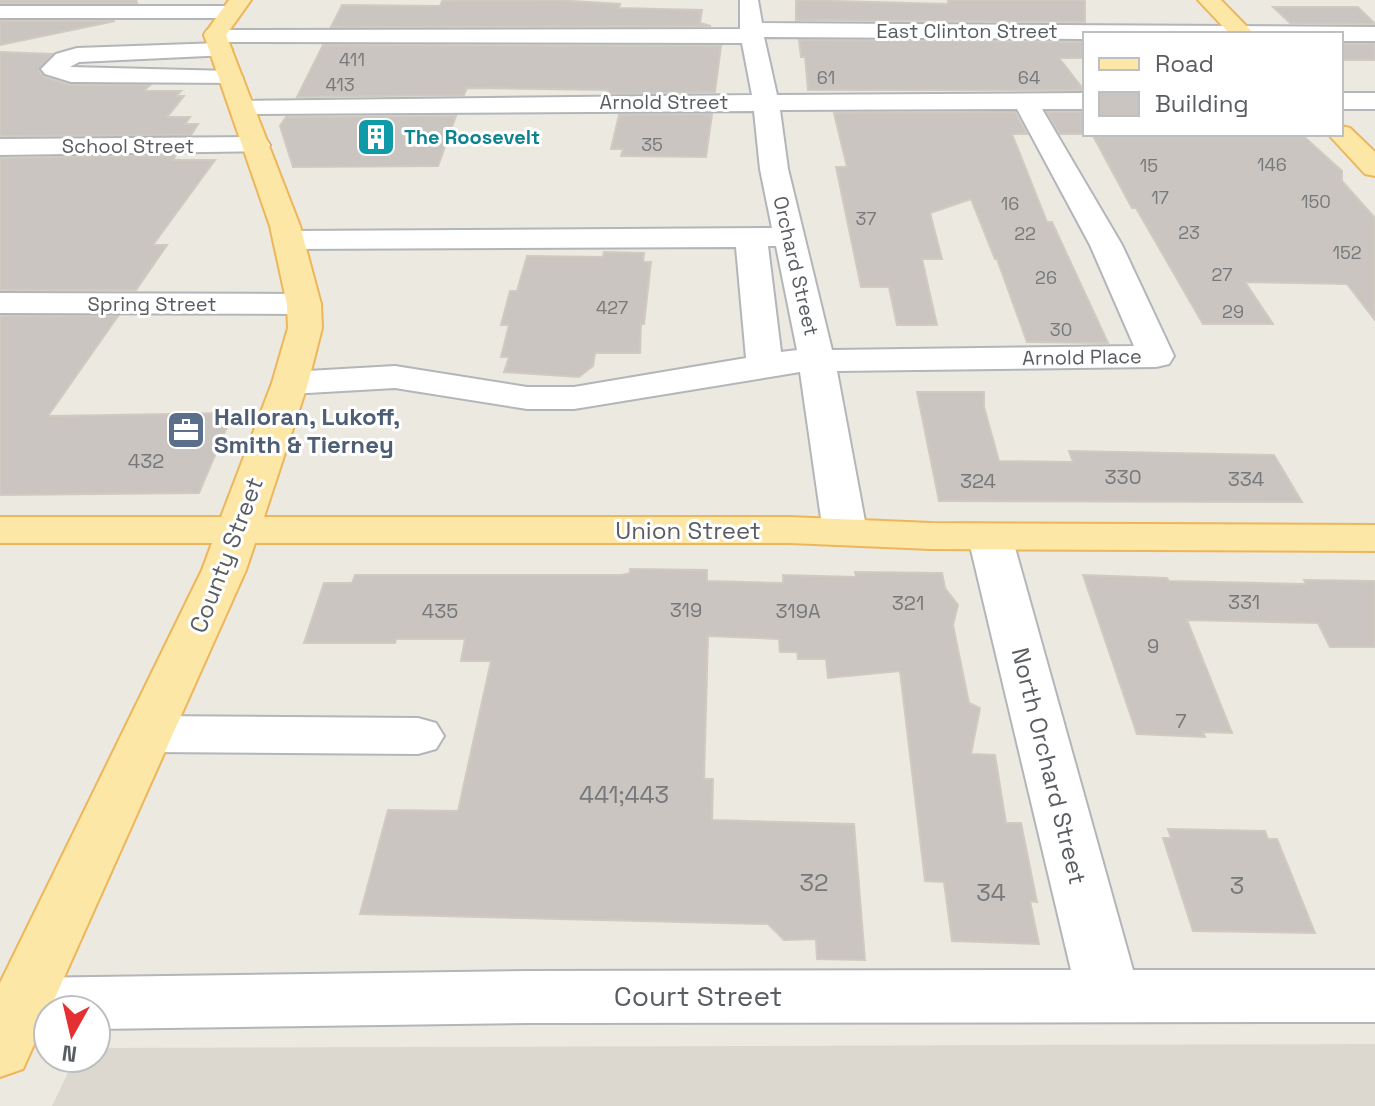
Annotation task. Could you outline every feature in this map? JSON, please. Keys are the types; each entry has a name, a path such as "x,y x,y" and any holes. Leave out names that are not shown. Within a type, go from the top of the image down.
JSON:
{"main road":[{"path":"1209,0 1241,32"},
{"name":"County Street","path":"11,1026 224,570 290,383 305,328 304,304 289,240 234,61"},
{"path":"1343,136 1375,168"},
{"name":"Union Street","path":"0,530 845,532 990,537 1375,538"}],"street":[{"path":"0,12 234,61"},
{"path":"502,36 510,12"},
{"name":"East Clinton Street","path":"234,61 502,36 750,22 1197,32"},
{"name":"Orchard Street","path":"750,22 774,169 817,361 845,532"},
{"name":"East Clinton Street","path":"1343,34 1375,34"},
{"path":"77,55 234,61 71,75 53,69 64,59 77,55"},
{"name":"Arnold Street","path":"234,61 641,102 642,113 651,115 766,108 1083,101"},
{"name":"School Street","path":"0,147 234,61"},
{"name":"Arnold Place","path":"817,361 1156,356 1106,245 1025,101"},
{"path":"1343,101 1375,101"},
{"path":"289,240 790,237"},
{"path":"751,238 765,365"},
{"name":"Spring Street","path":"0,303 304,304"},
{"path":"290,383 395,377 527,398 574,398 765,365 817,361"},
{"name":"North Orchard Street","path":"990,537 1108,994"},
{"path":"149,734 418,736"},
{"name":"Court Street","path":"11,1026 1108,994 1375,996"}],"shaded area":[{"path":"1375,1044 1375,1106 52,1106 67,1074 112,1074 112,1048"}],"building":[{"path":"0,0 136,0 137,3 0,3"},
{"path":"555,0 620,4 619,8 702,10 700,23 711,26 331,27 342,5 440,6 442,1"},
{"path":"796,0 948,4 948,0 1085,0 1085,22 796,20"},
{"path":"1273,7 1358,7 1375,24 1290,23"},
{"path":"0,21 115,21 0,45"},
{"path":"799,40 1083,42 1083,58 1059,58 1083,90 808,90 805,57 801,57"},
{"path":"1343,44 1375,44 1375,60 1343,60"},
{"path":"323,45 721,46 715,92 618,94 607,93 608,90 467,88 464,95 297,97"},
{"path":"0,52 52,54 39,71 44,77 70,85 150,85 144,91 181,91 176,96 184,96 167,117 190,117 185,124 198,124 191,135 0,136"},
{"path":"1015,112 1027,134 1012,134 1047,222 1052,222 1108,343 1027,342 971,199 930,213 942,259 922,259 937,325 897,325 889,287 861,287 836,167 847,167 834,113"},
{"path":"1047,112 1083,112 1083,134 1060,134"},
{"path":"712,114 706,157 621,156 623,149 611,149 619,115"},
{"name":"The Roosevelt","path":"456,116 438,166 293,167 280,126 286,117"},
{"path":"1093,136 1303,136 1342,171 1342,181 1375,218 1375,320 1347,284 1245,282 1273,324 1203,324 1136,208 1132,208"},
{"path":"176,155 173,160 215,160 153,245 167,245 136,290 0,290 0,158"},
{"path":"604,252 644,253 643,262 651,262 644,324 641,324 640,353 595,353 593,366 579,377 504,372 509,357 501,357 509,325 501,325 510,291 517,291 527,256 603,257"},
{"path":"0,316 118,316 48,416 233,413 199,493 0,495"},
{"path":"917,392 984,392 984,407 999,461 1073,462 1069,451 1274,455 1302,502 939,501"},
{"path":"630,569 707,570 707,581 783,583 783,575 856,577 855,572 942,573 945,588 958,605 953,625 969,703 980,708 971,754 995,755 1006,823 1021,823 1037,902 1030,901 1039,944 952,941 944,882 925,881 900,671 828,678 826,659 798,659 797,652 780,652 779,639 708,636 704,779 713,779 712,820 854,824 865,960 817,959 816,939 784,940 768,924 360,914 388,810 458,811 491,661 461,661 465,639 304,643 324,583 352,583 355,575 622,575 630,573"},
{"path":"1083,575 1167,578 1169,581 1306,584 1304,580 1375,581 1375,647 1330,647 1318,623 1187,620 1232,733 1203,732 1205,737 1137,734"},
{"path":"1168,829 1265,831 1268,839 1277,839 1315,933 1193,931 1163,838 1171,838"}],"place":[{"name":"The Roosevelt","path":"376,137"},
{"name":"Halloran, Lukoff, Smith & Tierney","path":"186,430"}]}
